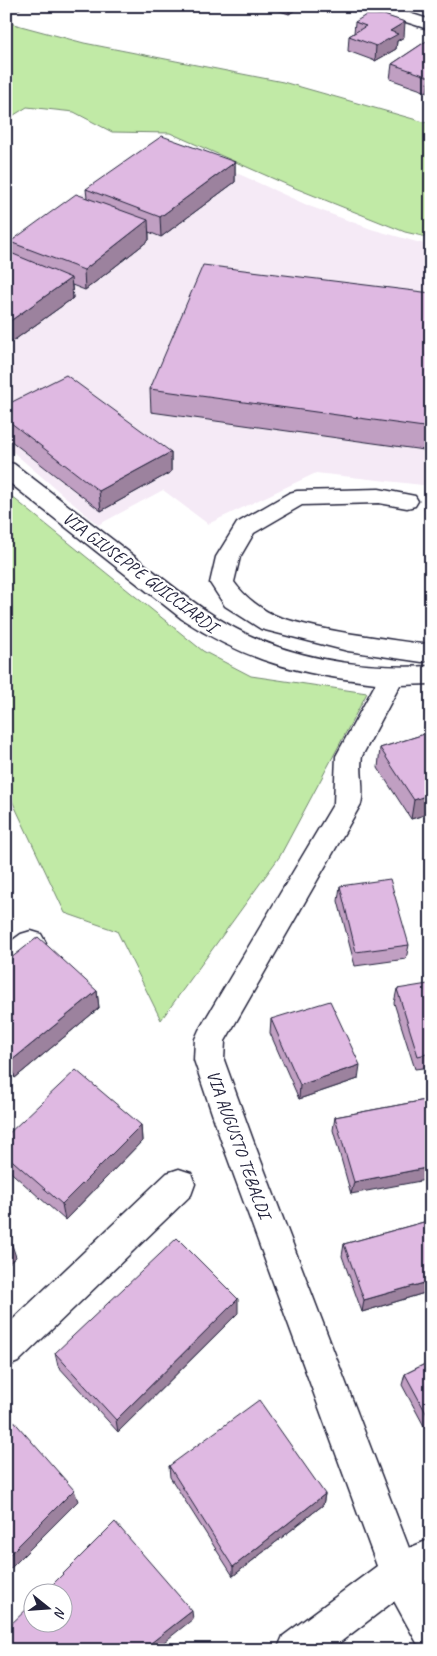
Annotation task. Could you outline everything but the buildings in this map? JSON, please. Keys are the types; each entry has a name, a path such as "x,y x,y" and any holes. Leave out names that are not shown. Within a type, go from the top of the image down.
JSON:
{"street":[{"path":"370,6 431,25"},
{"path":"392,6 431,18"},
{"name":"VIA GIUSEPPE GUICCIARDI","path":"6,469 191,613 214,629 256,650 280,658 340,670 392,676 431,675"},
{"path":"407,501 379,496 297,498 245,528 228,557 222,583 234,600 270,623 348,642 422,653 431,651"},
{"name":"VIA AUGUSTO TEBALDI","path":"392,676 349,756 347,769 351,794 348,804 210,1039 209,1060 237,1140 415,1566 431,1629"},
{"path":"6,961 31,942"},
{"path":"6,1350 179,1184"},
{"path":"297,1650 415,1566"}],"shaded area":[{"path":"164,140 309,206 371,229 431,246 431,486 316,473 208,524 163,490 98,525 6,446 6,244"}],"green space":[{"path":"6,22 84,43 283,82 431,124 431,238 405,232 290,186 170,133 112,132 74,112 27,107 6,120"},
{"path":"6,492 203,651 251,676 367,693 280,856 161,1020 117,931 65,913 6,788"}]}
